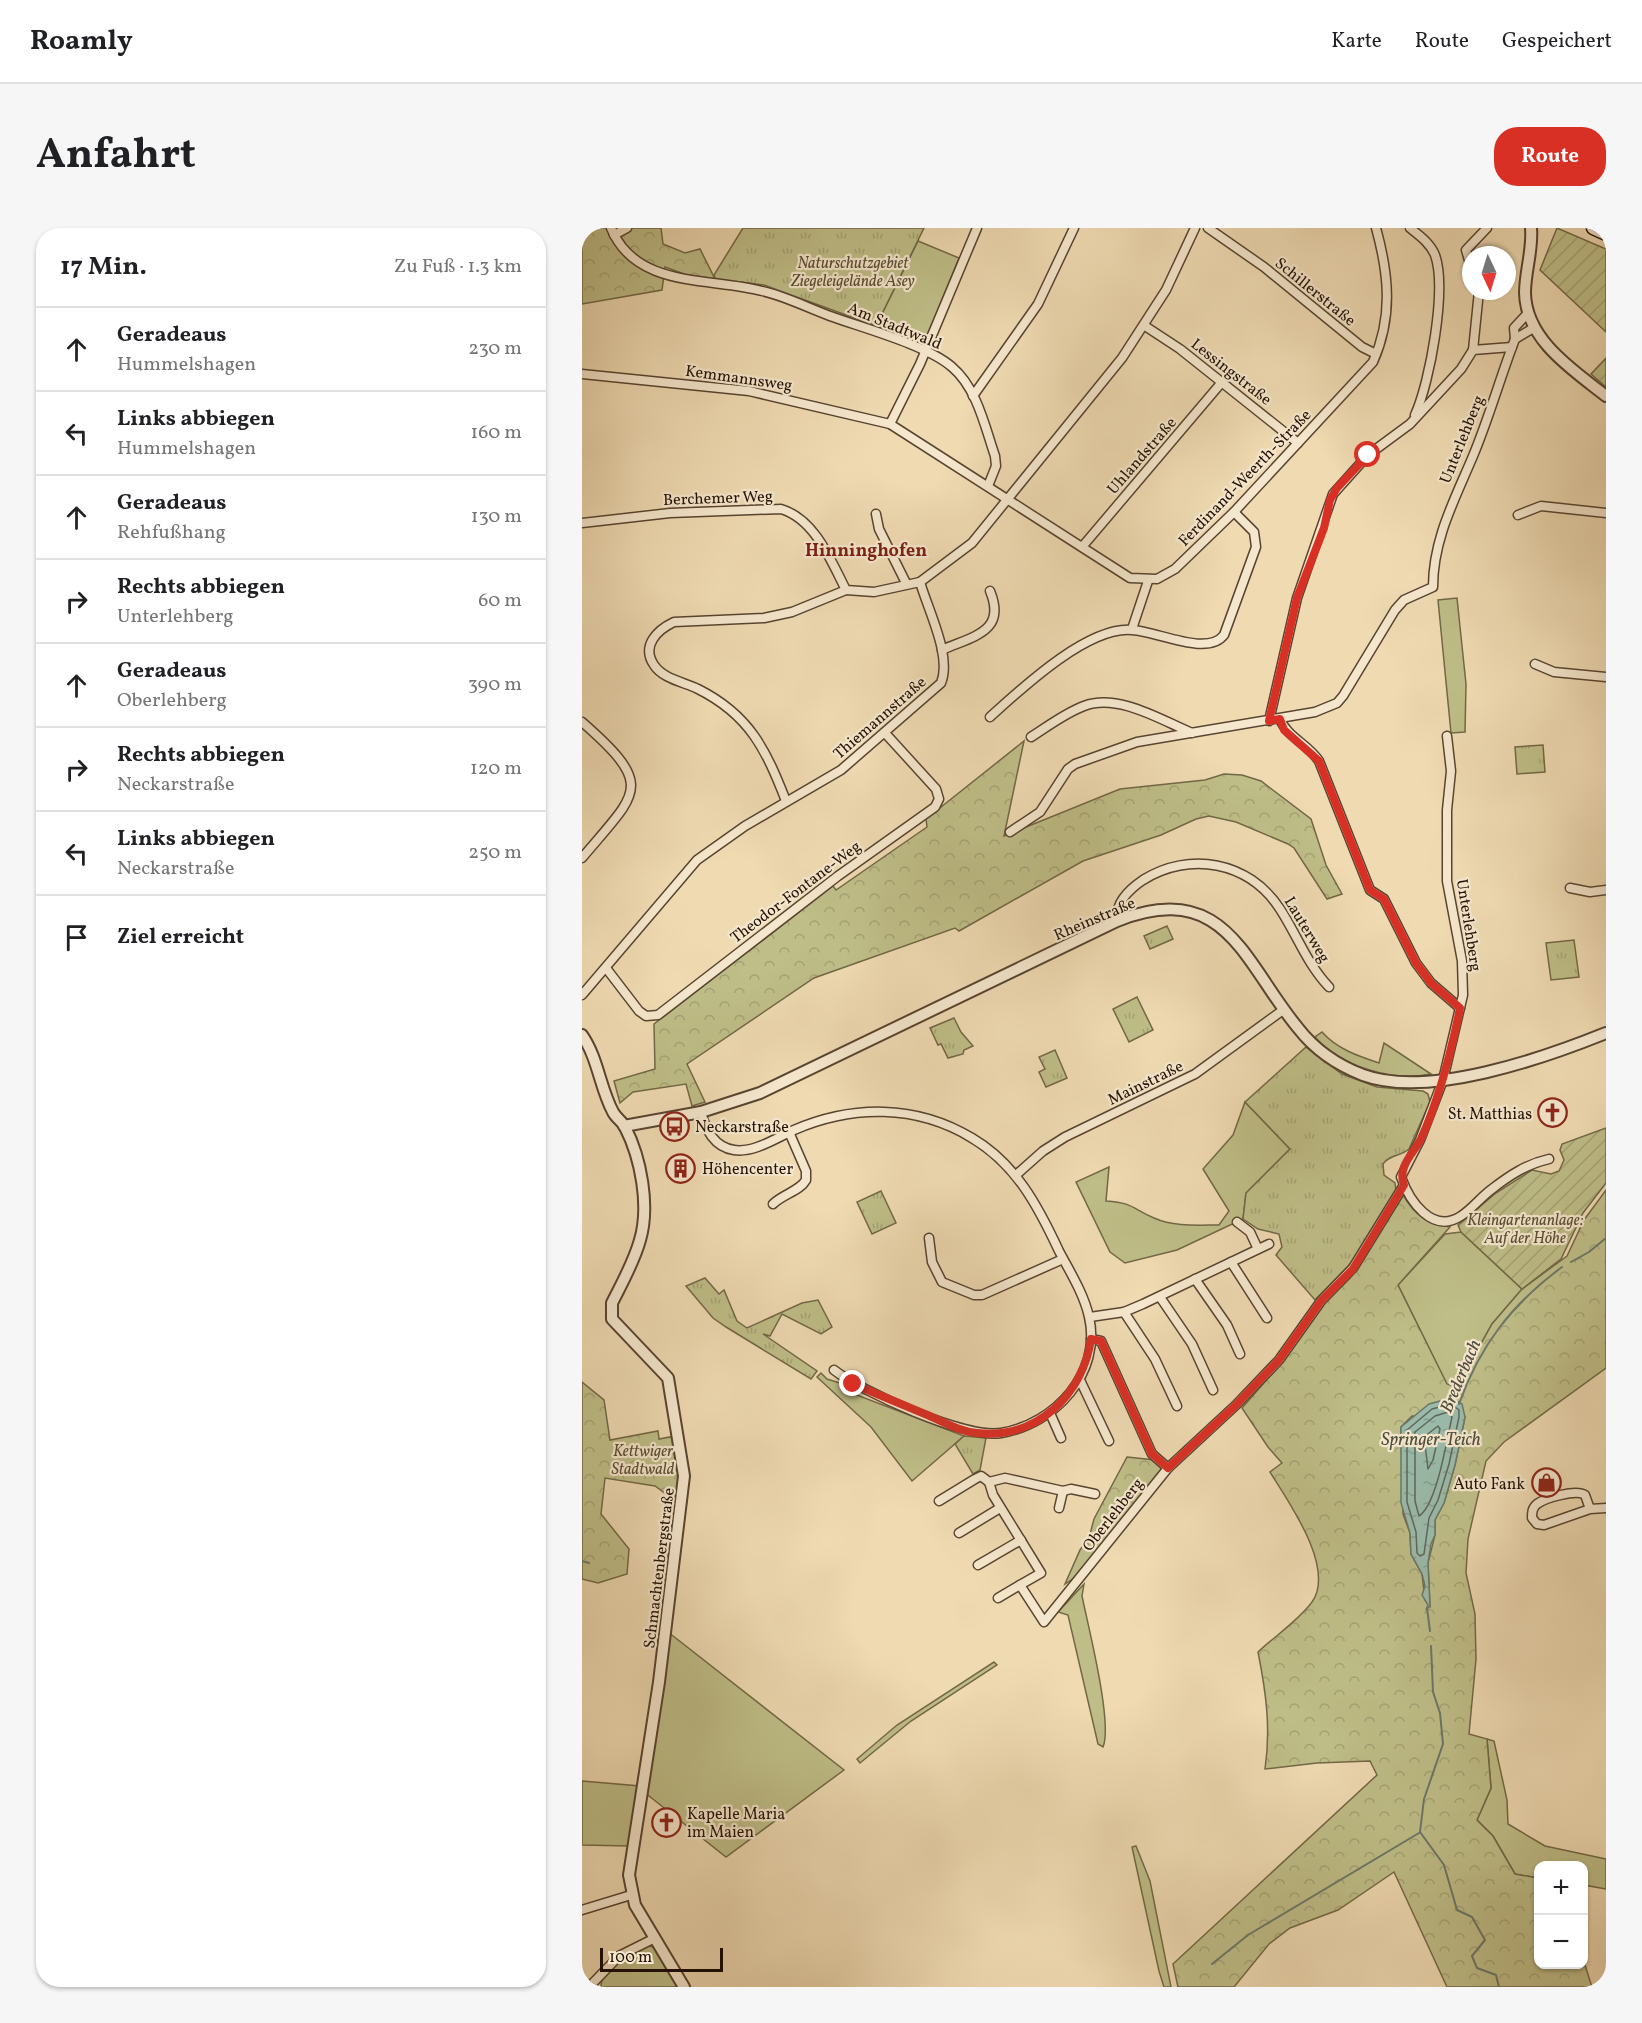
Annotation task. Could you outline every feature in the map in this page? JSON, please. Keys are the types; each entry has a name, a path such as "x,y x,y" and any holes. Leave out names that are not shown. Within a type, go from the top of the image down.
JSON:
{"main road":[{"path":"1593,228 1606,234"}],"street":[{"path":"612,232 627,228"},
{"path":"890,424 925,351 977,228"},
{"path":"974,396 1038,304 1074,228"},
{"path":"786,801 758,738 722,702 661,673 650,657 651,641 662,628 674,622 764,618 811,606 846,590 874,592 889,590 906,583 920,582 972,543 1104,382 1145,326 1185,253 1195,228"},
{"name":"Schillerstraße","path":"1208,228 1264,267 1362,347 1376,354"},
{"name":"Ferdinand-Weerth-Straße","path":"1148,581 1166,576 1175,569 1234,512 1362,376 1382,342 1389,302 1388,277 1376,228"},
{"path":"1410,228 1429,245 1439,274 1439,296 1429,369 1410,424"},
{"path":"1470,246 1487,228"},
{"path":"1530,228 1532,240 1525,290 1528,313 1534,327 1555,354 1606,396"},
{"path":"1532,240 1538,228"},
{"name":"Am Stadtwald","path":"612,232 628,255 674,277 762,291 925,351 952,367 974,396 995,456 996,466 988,486"},
{"path":"1269,721 1297,598 1333,494 1368,455 1410,424 1461,369 1473,350 1478,300"},
{"name":"Unterlehberg","path":"1280,719 1326,710 1336,703 1395,609 1404,600 1433,587 1442,527 1473,456 1513,343 1514,328 1528,313"},
{"name":"Lessingstraße","path":"1145,326 1222,382 1298,443"},
{"path":"1473,350 1513,343 1534,327"},
{"name":"Kemmannsweg","path":"582,374 748,391 890,424 1007,499"},
{"name":"Uhlandstraße","path":"1082,547 1222,382"},
{"path":"1007,499 1130,578 1148,581 1132,629"},
{"path":"1518,515 1541,506 1606,513"},
{"name":"Berchemer Weg","path":"582,523 670,513 781,509 794,513 807,524 846,590"},
{"path":"990,717 1076,648 1096,637 1132,629 1205,645 1219,641 1224,635 1256,547 1254,532 1234,512"},
{"path":"876,514 879,529 906,583"},
{"name":"Thiemannstraße","path":"582,995 697,860 786,801 841,770 941,683 944,674 942,650 920,582"},
{"path":"942,650 991,626 996,617 996,607 990,591"},
{"path":"1536,664 1554,672 1606,677"},
{"path":"1030,737 1083,706 1099,703 1125,706 1192,733"},
{"path":"1010,832 1040,812 1068,769 1075,764 1137,742 1280,719 1284,730 1319,761 1370,890 1384,899 1416,963 1431,983 1460,1008"},
{"path":"582,722 625,765 632,785 626,806 582,858"},
{"name":"Theodor-Fontane-Weg","path":"606,968 639,1011 646,1016 658,1015 838,876 935,807 939,799 936,789 885,733"},
{"name":"Unterlehberg","path":"1443,1080 1463,995 1462,961 1447,881 1447,810 1451,771 1447,736"},
{"name":"Lauterweg","path":"1117,921 1119,904 1133,888 1154,873 1187,864 1208,863 1225,867 1257,883 1270,895 1315,973 1329,987"},
{"path":"1569,888 1584,892 1606,890"},
{"name":"Rheinstraße","path":"624,1126 700,1112 760,1093 1117,921 1146,911 1169,910 1195,915 1214,923 1233,936 1284,1010 1312,1044 1328,1058 1378,1079 1418,1083 1443,1080 1543,1056 1606,1033"},
{"name":"Mainstraße","path":"1016,1175 1065,1137 1173,1086 1210,1064 1284,1010"},
{"name":"Schmachtenbergstraße","path":"582,1035 595,1061 613,1113 624,1126 639,1172 644,1226 633,1259 612,1303 610,1314 617,1325 668,1378 684,1486 659,1682 631,1863 631,1895"},
{"path":"1443,1080 1420,1140 1399,1168 1404,1185 1414,1204 1424,1214 1433,1219 1449,1221 1462,1216 1491,1189 1522,1168 1549,1160"},
{"path":"700,1112 710,1136 724,1148 733,1150 749,1149 816,1122 850,1113 886,1111 909,1114 945,1124 972,1138 1016,1175 1043,1217 1090,1317 1091,1339 1080,1380 1061,1404 1050,1413 1007,1432 976,1433 946,1424 853,1384 834,1370"},
{"path":"773,1204 785,1193 800,1187 806,1180 806,1171 789,1132"},
{"name":"Oberlehberg","path":"1020,1585 1044,1622 1168,1468 1236,1405 1279,1360 1321,1301 1353,1269 1404,1185"},
{"path":"1237,1221 1250,1232 1257,1248"},
{"path":"929,1238 932,1262 942,1282 974,1295 982,1295 1063,1259"},
{"path":"1090,1317 1124,1311 1160,1297 1269,1244"},
{"path":"1231,1262 1267,1318"},
{"path":"1195,1279 1227,1325 1240,1354"},
{"path":"1160,1297 1192,1344 1213,1390"},
{"path":"1124,1311 1155,1359 1177,1406"},
{"path":"1091,1339 1101,1341 1152,1454 1168,1468"},
{"path":"1080,1380 1109,1441"},
{"path":"1050,1413 1060,1438"},
{"name":"Oberlehberg","path":"939,1502 981,1476 989,1482 1005,1478 1063,1491 1071,1489 1095,1494"},
{"path":"989,1482 1000,1508 1041,1573 998,1598"},
{"path":"1059,1508 1063,1491"},
{"path":"1590,1509 1585,1495 1571,1492 1537,1504 1532,1510 1532,1518 1537,1524 1544,1525 1590,1509 1606,1508"},
{"path":"959,1533 1000,1508"},
{"path":"978,1565 1021,1540"},
{"path":"582,1910 631,1895 684,1987"},
{"path":"589,1987 619,1956 655,1938"}],"green space":[{"path":"582,228 661,228 663,244 685,253 700,249 715,279 687,275 665,267 662,290 582,304"},
{"name":"Naturschutzgebiet Ziegeleigelände Asey","path":"743,228 924,228 876,326 764,285 715,279 714,275"},
{"path":"1557,228 1606,249 1606,332 1540,270"},
{"path":"918,241 959,258 924,344 876,326"},
{"path":"1606,358 1606,387 1591,374"},
{"path":"1457,598 1466,684 1465,732 1451,733 1438,600"},
{"path":"1024,741 1004,836 1120,789 1205,780 1224,774 1242,775 1261,781 1311,819 1326,865 1342,894 1327,899 1294,848 1288,844 1236,822 1209,816 1196,819 1161,835 1083,861 959,931 955,928 814,978 687,1064 705,1102 692,1106 686,1084 633,1092 620,1103 614,1081 655,1069 654,1024 833,886 836,890 927,827 926,819"},
{"path":"1543,745 1545,772 1517,774 1515,747"},
{"path":"1167,926 1173,939 1150,949 1144,936"},
{"path":"1574,940 1579,977 1551,980 1546,943"},
{"path":"1137,997 1153,1030 1129,1042 1113,1009"},
{"path":"954,1018 961,1032 973,1046 964,1050 963,1054 948,1058 941,1044 938,1045 930,1028"},
{"path":"1322,1032 1341,1047 1379,1063 1384,1043 1431,1074 1401,1076 1368,1070 1338,1057 1326,1048 1315,1037"},
{"path":"1306,1047 1342,1074 1377,1087 1423,1091 1428,1094 1430,1102 1409,1149 1383,1164 1384,1175 1395,1183 1396,1191 1352,1262 1315,1300 1276,1255 1282,1247 1279,1234 1258,1229 1243,1219 1246,1193 1290,1149 1245,1102"},
{"path":"1055,1050 1067,1078 1046,1087 1039,1072 1045,1069 1039,1057"},
{"path":"1245,1102 1290,1149 1246,1193 1243,1219 1177,1250 1125,1263 1110,1252 1076,1182 1109,1167 1106,1201 1127,1205 1170,1223 1219,1225 1229,1211 1203,1169 1233,1135"},
{"name":"Kleingartenanlage: Auf der Höhe","path":"1606,1128 1606,1183 1583,1213 1561,1259 1522,1289 1461,1232 1458,1225 1496,1193 1532,1170 1551,1174 1559,1171 1564,1160 1560,1150 1562,1144"},
{"path":"1606,1190 1606,1368 1504,1442 1486,1461 1468,1539 1466,1573 1475,1614 1476,1659 1469,1734 1487,1739 1491,1788 1477,1820 1493,1836 1515,1874 1534,1877 1534,1969 1586,1969 1592,1987 1447,1987 1394,1872 1338,1910 1290,1928 1269,1944 1234,1987 1178,1987 1173,1964 1377,1775 1370,1761 1317,1763 1265,1769 1268,1739 1267,1710 1258,1652 1307,1609 1318,1588 1318,1571 1307,1535 1270,1472 1282,1463 1268,1447 1242,1408 1283,1361 1324,1303 1350,1278 1403,1195 1422,1217 1450,1227 1398,1285 1447,1384 1457,1387 1492,1324 1522,1289 1567,1256 1584,1220","holes":["1412,1416 1465,1417 1444,1503 1435,1520 1435,1535 1428,1563 1430,1606 1425,1600 1422,1574 1411,1554 1410,1533 1403,1514 1401,1427"]},
{"path":"881,1191 896,1223 872,1234 857,1202"},
{"path":"1461,1232 1522,1289 1492,1324 1457,1387 1447,1385 1398,1285 1445,1234"},
{"path":"705,1278 719,1294 724,1290 737,1321 747,1328 802,1303 818,1300 832,1327 821,1334 782,1314 770,1336 763,1334 817,1371 811,1379 713,1318 686,1286"},
{"path":"821,1373 827,1379 840,1383 841,1389 964,1436 912,1481 871,1427 817,1377"},
{"name":"Kettwiger Stadtwald","path":"582,1382 604,1400 610,1440 658,1431 659,1439 675,1436 682,1477 678,1503 655,1486 605,1478 601,1514 629,1549 627,1574 598,1583 582,1579"},
{"path":"964,1436 986,1438 980,1470 973,1474 955,1444"},
{"path":"1127,1457 1155,1460 1162,1468 1080,1574 1065,1584 1080,1550 1089,1538 1094,1519"},
{"path":"1084,1584 1082,1596 1105,1718 1103,1747 1098,1744 1068,1615 1058,1612"},
{"path":"668,1632 844,1770 726,1857 644,1792"},
{"path":"994,1662 997,1665 911,1721 860,1763 857,1759 897,1725"},
{"path":"1487,1739 1494,1741 1507,1800 1508,1824 1545,1846 1606,1859 1606,1889 1588,1886 1588,1861 1534,1861 1534,1877 1515,1874 1493,1836 1477,1820 1491,1788"},
{"path":"582,1781 640,1786 630,1846 582,1845"},
{"path":"1136,1846 1150,1881 1171,1987 1164,1987 1159,1971 1132,1847"},
{"path":"648,1946 655,1947 679,1987 601,1987 602,1979 611,1967"}],"water":[{"name":"Springer-Teich","path":"1451,1398 1462,1404 1465,1417 1444,1503 1435,1520 1435,1535 1428,1563 1430,1606 1426,1610 1428,1605 1422,1595 1425,1586 1422,1574 1411,1554 1410,1533 1401,1503 1401,1427 1429,1404"}],"waterway":[{"name":"Brederbach","path":"1571,1262 1589,1252 1606,1238"},
{"name":"Brederbach","path":"1459,1404 1477,1363 1500,1327 1528,1296 1562,1267"},
{"path":"582,1561 589,1563"},
{"name":"Brederbach","path":"1427,1608 1430,1631"},
{"name":"Brederbach","path":"1431,1646 1433,1692 1440,1713 1443,1744 1424,1799 1420,1832 1444,1865 1457,1910 1472,1917 1485,1940 1472,1956 1477,1968 1496,1975 1499,1987"},
{"path":"1212,1964 1248,1935 1419,1833"}],"place":[{"name":"St. Matthias","path":"1553,1113"},
{"name":"Neckarstraße","path":"674,1126"},
{"name":"Höhencenter","path":"681,1168"},
{"name":"Auto Fank","path":"1546,1483"},
{"name":"Kapelle Maria im Maien","path":"666,1822"}],"district":[{"name":"Hinninghofen","path":"866,550"}],"route":[{"path":"853,1384 965,1431 996,1434 1023,1426 1050,1413 1061,1404 1080,1380 1089,1355 1091,1339 1101,1341 1152,1454 1168,1468 1236,1405 1279,1360 1321,1301 1353,1269 1404,1185 1401,1177 1403,1169 1420,1140 1443,1080 1460,1008 1443,996 1431,983 1416,963 1384,899 1370,890 1319,761 1284,730 1280,719 1269,721 1283,670 1297,598 1324,528 1330,500 1337,488 1368,455"}]}
